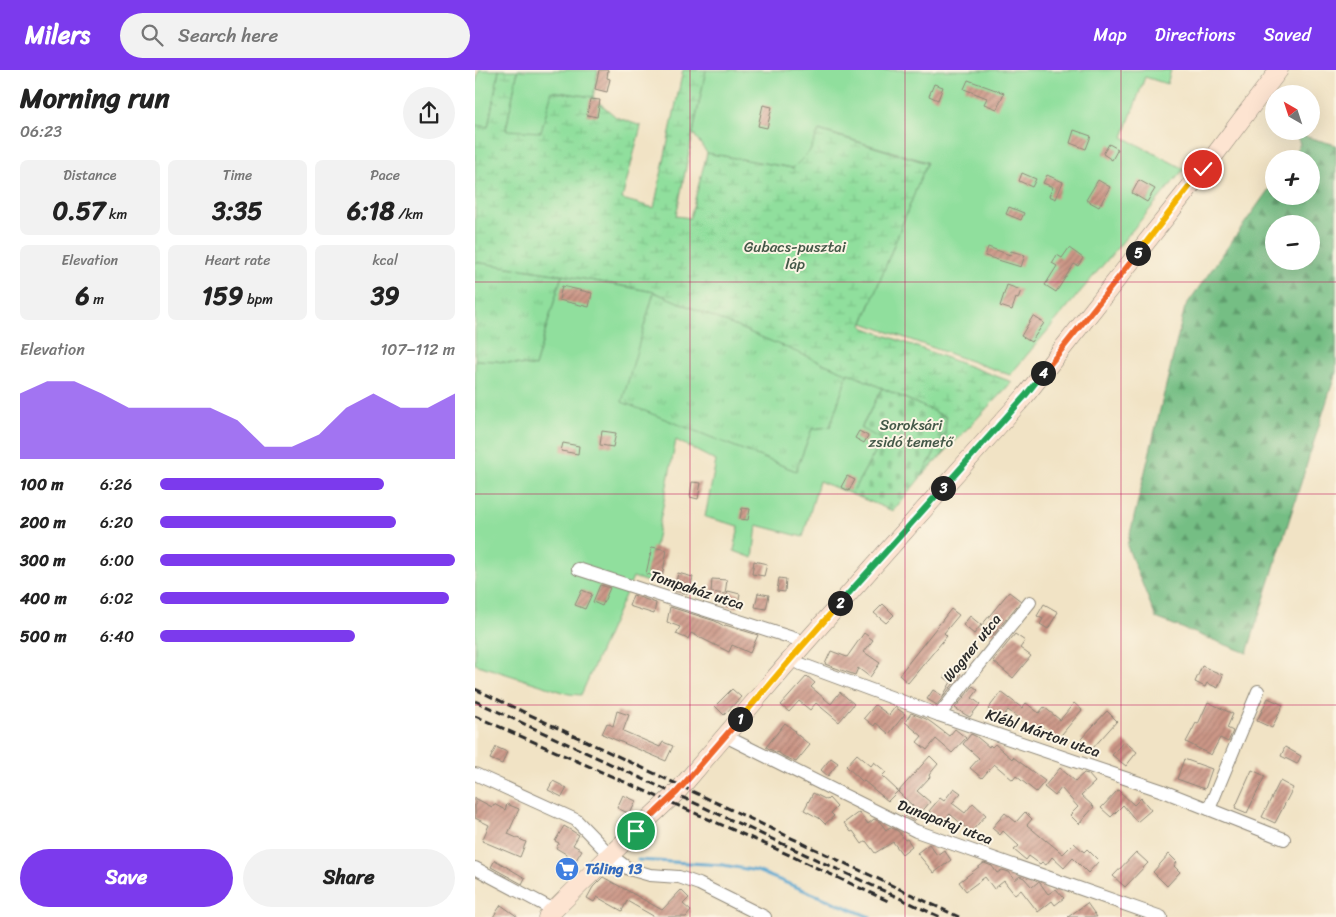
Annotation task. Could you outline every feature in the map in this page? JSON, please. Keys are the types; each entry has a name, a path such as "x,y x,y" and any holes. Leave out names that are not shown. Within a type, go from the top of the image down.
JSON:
{"street":[{"path":"475,868 551,913 677,792 805,642 1025,396 1279,70"},
{"name":"Tompaház utca","path":"578,569 805,642"},
{"name":"Wagner utca","path":"939,715 1030,602"},
{"name":"Klébl Márton utca","path":"790,660 939,715 1163,791 1284,839"},
{"path":"1209,809 1258,691"},
{"name":"Dunapataj utca","path":"725,736 916,831 1161,917"},
{"path":"475,774 576,820 610,856 629,869 650,876 679,877 699,884 765,917"}],"green space":[{"path":"479,70 499,70 488,127 475,125 475,86"},
{"name":"Gubacs-pusztai láp","path":"499,70 518,70 506,130 552,91 593,97 616,117 641,126 622,199 654,208 683,70 706,70 676,216 690,218 707,153 793,168 810,151 818,130 927,163 862,325 865,328 1012,382 921,477 945,433 946,417 654,292 562,275 475,262 475,125 488,126"},
{"path":"518,70 598,70 593,97 552,91 541,132 506,130"},
{"path":"706,70 1171,70 1167,84 1145,77 1123,137 1184,169 1010,375 863,323 927,162 819,130 810,151 793,168 707,153 693,133"},
{"path":"1298,140 1318,140 1336,145 1336,372 1247,653 1156,618 1127,546 1185,307 1265,195 1265,205 1320,205 1320,150 1296,150 1300,144"},
{"path":"475,262 562,275 535,367 475,360"},
{"path":"562,275 654,292 622,402 796,471 812,429 830,427 848,373 882,388 861,428 882,440 851,494 819,481 803,537 757,525 753,558 734,551 739,526 705,517 716,461 676,440 648,582 633,577 581,695 569,694 475,664 475,360 535,367"},
{"path":"654,292 848,373 830,427 812,429 796,471 621,402"},
{"name":"Soroksári zsidó temető","path":"882,388 946,417 945,433 921,477 893,511 851,494 882,440 861,429"}],"building":[{"path":"599,70 608,70 607,78 610,79 607,92 595,89"},
{"path":"968,80 1004,93 997,109 984,104 987,98 964,89"},
{"path":"934,84 943,87 938,100 929,96"},
{"path":"590,99 600,100 597,117 587,115"},
{"path":"763,105 772,107 767,128 758,126"},
{"path":"1074,130 1091,136 1086,149 1070,143"},
{"path":"1109,144 1118,149 1112,160 1103,154"},
{"path":"1022,173 1036,179 1032,187 1019,181"},
{"path":"1047,175 1063,182 1056,199 1049,196 1053,187 1043,183"},
{"path":"1098,180 1110,187 1099,207 1086,200"},
{"path":"1139,180 1155,189 1147,202 1132,193"},
{"path":"1009,207 1024,213 1021,220 1006,214"},
{"path":"988,247 1010,255 1011,251 1025,255 1021,267 985,256"},
{"path":"1069,248 1083,258 1078,266 1074,264 1056,292 1045,285 1057,266 1052,263 1057,255 1062,258"},
{"path":"1007,285 1021,290 1012,310 1000,306"},
{"path":"562,286 592,293 589,307 559,300"},
{"path":"1033,316 1044,323 1031,342 1021,336"},
{"path":"602,431 616,433 613,447 600,445"},
{"path":"859,431 868,436 864,443 855,438"},
{"path":"563,443 579,446 578,454 561,451"},
{"path":"847,476 855,480 849,491 841,487"},
{"path":"692,482 701,483 698,499 690,497"},
{"path":"742,508 750,509 748,520 740,519"},
{"path":"652,547 667,550 662,577 646,574"},
{"path":"754,561 767,564 764,576 752,574"},
{"path":"678,573 693,577 689,594 674,591"},
{"path":"779,578 786,579 785,592 777,591"},
{"path":"712,579 727,580 725,594 711,592"},
{"path":"600,585 610,588 602,606 593,602"},
{"path":"582,590 592,594 585,609 575,605"},
{"path":"728,591 740,594 737,608 724,605"},
{"path":"1009,592 1021,601 993,635 981,626"},
{"path":"758,593 769,595 766,609 755,607"},
{"path":"633,595 656,603 654,614 629,606"},
{"path":"883,604 894,615 886,623 874,613"},
{"path":"1044,604 1058,612 1048,629 1040,624 1043,619 1037,616"},
{"path":"670,607 715,621 724,626 758,635 750,653 732,645 729,652 691,633 688,639 676,634 680,627 667,622"},
{"path":"951,609 959,615 944,633 947,636 908,683 899,675"},
{"path":"970,616 981,625 974,634 963,625"},
{"path":"864,633 873,640 864,652 880,663 870,677 858,668 855,675 825,664 831,651 847,657"},
{"path":"1015,634 1025,641 1020,648 1031,656 1013,678 993,661"},
{"path":"1202,666 1223,675 1218,688 1207,683 1205,687 1195,682"},
{"path":"952,667 961,674 937,705 927,699 933,690 943,696 951,682 944,677"},
{"path":"807,676 815,683 811,687 831,704 840,692 854,704 839,722 816,703 810,710 799,701 789,712 781,705"},
{"path":"973,686 978,690 972,698 980,704 970,717 955,708"},
{"path":"732,689 741,697 724,715 715,706"},
{"path":"1001,692 1022,708 1026,703 1039,713 1044,707 1060,720 1074,703 1082,710 1057,740 1042,727 1035,735 1026,728 1028,726 1008,710 1001,719 988,709"},
{"path":"1268,698 1283,705 1272,728 1257,721"},
{"path":"1208,702 1233,714 1227,728 1233,731 1228,742 1220,738 1211,755 1186,742 1196,723 1198,724"},
{"path":"875,705 889,715 895,707 905,714 889,734 876,723 874,726 864,718"},
{"path":"617,711 629,715 623,731 660,747 663,742 673,746 666,761 602,734 607,723 613,726"},
{"path":"1107,711 1117,721 1092,749 1081,739"},
{"path":"911,713 926,719 949,736 955,729 966,738 952,753 936,739 927,750 917,742 922,736 905,722"},
{"path":"785,723 810,745 796,762 766,747"},
{"path":"971,734 989,747 995,744 1012,759 1013,757 1045,781 1036,792 1016,776 1013,780 994,764 982,778 970,768 979,758 963,744"},
{"path":"1124,741 1137,752 1126,766 1112,755"},
{"path":"496,747 507,752 502,764 490,759"},
{"path":"1285,747 1301,756 1297,764 1281,756"},
{"path":"857,754 871,766 874,762 886,772 882,776 898,791 888,801 846,766"},
{"path":"930,756 938,764 929,775 930,777 917,791 930,802 914,821 905,816 913,806 898,792"},
{"path":"831,758 838,763 828,776 821,770"},
{"path":"1184,759 1212,769 1205,789 1177,779"},
{"path":"1060,768 1075,781 1084,773 1088,774 1095,782 1081,795 1094,807 1079,824 1070,815 1078,807 1061,788 1055,796 1044,787"},
{"path":"1252,770 1265,776 1247,813 1235,808"},
{"path":"553,781 567,788 562,797 548,790"},
{"path":"1280,781 1293,788 1275,823 1262,817"},
{"path":"954,788 961,793 952,803 965,813 973,803 986,815 971,832 950,814 943,822 929,811 940,798 944,801"},
{"path":"1118,790 1134,805 1141,798 1151,810 1137,822 1123,805 1111,817 1101,808"},
{"path":"813,793 827,800 829,798 837,807 831,813 834,816 825,824 819,818 804,810"},
{"path":"623,795 636,801 630,814 617,808"},
{"path":"475,798 492,807 494,804 505,810 507,804 519,809 508,834 526,842 520,857 482,841 489,825 475,818"},
{"path":"859,812 868,824 874,819 880,822 886,830 890,827 898,831 912,846 902,854 893,842 875,853 866,841 862,844 853,831 851,832 844,823"},
{"path":"1025,812 1032,819 1027,825 1063,854 1074,843 1084,852 1087,849 1099,861 1088,873 1073,858 1064,868 1052,857 1046,865 1042,862 1040,864 1029,856 1026,860 1014,850 1019,846 1003,831 1000,835 992,828 1005,813 1016,822"},
{"path":"564,826 579,835 573,845 582,850 576,860 556,848 559,843 555,841"},
{"path":"929,844 937,855 944,850 951,860 934,873 917,853"},
{"path":"1136,852 1148,863 1125,887 1113,876"},
{"path":"1169,854 1177,862 1174,866 1180,872 1167,886 1153,872"},
{"path":"495,860 525,878 522,884 491,867"},
{"path":"984,863 992,866 997,873 1002,870 1009,872 1015,880 1020,876 1024,878 1032,887 1038,882 1048,894 1056,889 1064,898 1055,905 1052,901 1038,912 1021,890 1015,895 1004,881 994,889 985,877 966,891 959,882"},
{"path":"603,877 662,910 681,890 689,898 683,904 691,911 686,917 655,917 627,901 622,911 597,897 594,902 587,898 593,887"},
{"path":"1087,903 1097,917 1068,917"},
{"path":"501,905 518,917 493,917"}],"waterway":[{"path":"638,860 723,865 757,871 870,917"}],"railway":[{"path":"475,689 959,917"},
{"path":"475,701 940,917"},
{"path":"475,716 774,848 888,901"}],"place":[{"name":"Táling 13","path":"567,869"}],"route":[{"path":"636,831 677,792 805,642 1025,396 1203,169"}]}
